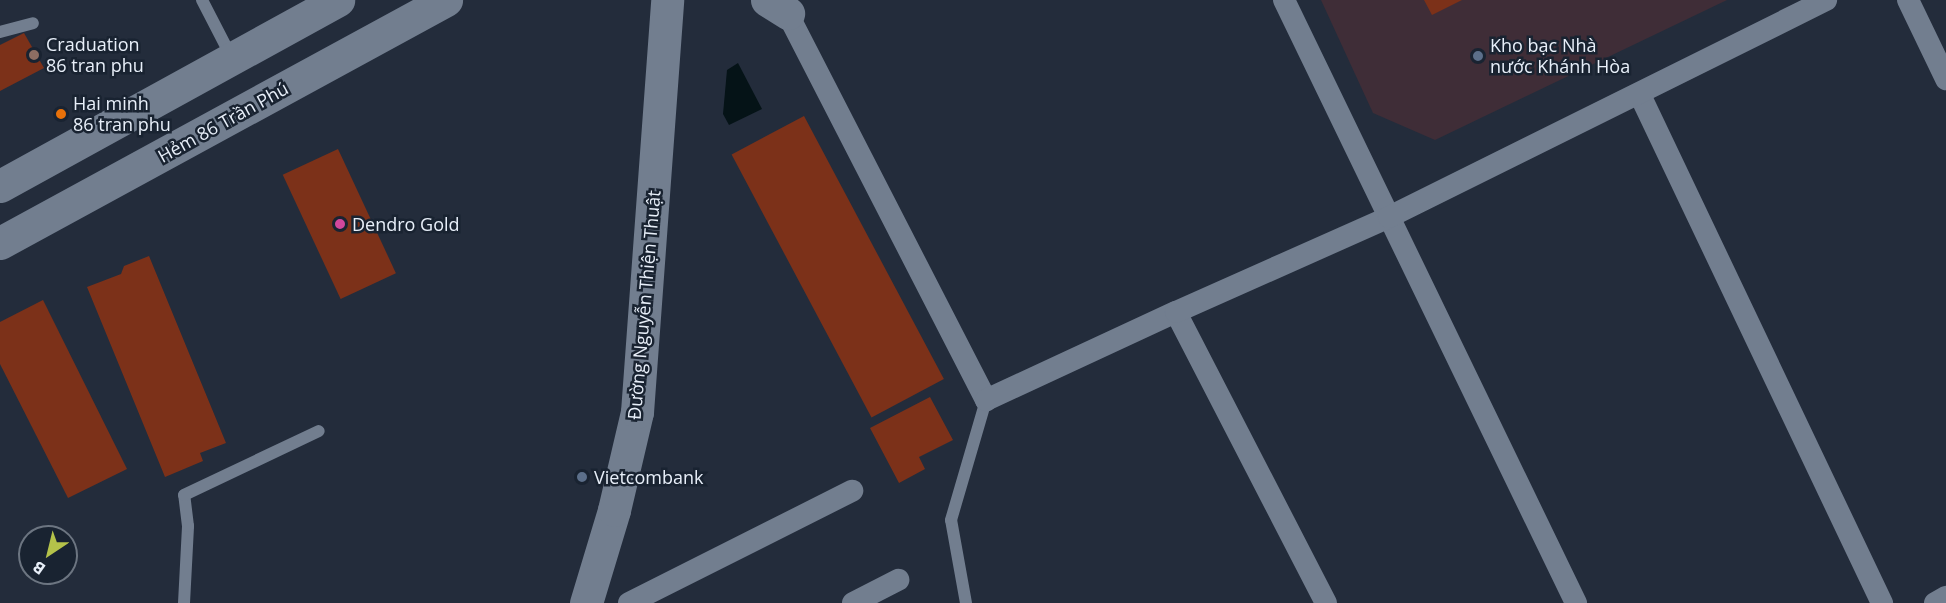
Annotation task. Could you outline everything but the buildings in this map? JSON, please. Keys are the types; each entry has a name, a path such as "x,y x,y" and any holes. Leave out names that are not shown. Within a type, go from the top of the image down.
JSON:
{"street":[{"path":"0,186 338,0"},
{"name":"Hẻm 86 Trần Phú","path":"0,243 446,0"},
{"name":"Đường Nguyễn Thiện Thuật","path":"586,603 614,510 637,412 668,0"},
{"path":"665,38 682,0"},
{"path":"1284,0 1576,603"},
{"path":"778,4 986,400 1389,217 1640,95 1826,0"},
{"path":"1908,0 1946,79"},
{"path":"1640,95 1882,603"},
{"path":"1176,312 1326,603"},
{"path":"629,603 852,491"},
{"path":"853,603 898,580"},
{"path":"1935,603 1946,597"}],"lane":[{"path":"202,0 232,58"},
{"path":"0,32 33,23"},
{"path":"966,603 951,520 986,400"},
{"path":"184,603 188,526 184,495 320,431"}],"shaded area":[{"name":"Kho bạc Nhà nước Khánh Hòa","path":"1321,0 1727,0 1435,140 1373,113"},
{"path":"738,63 762,109 729,125 723,114 727,70"}],"place":[{"name":"Craduation 86 tran phu","path":"34,55"},
{"name":"Kho bạc Nhà nước Khánh Hòa","path":"1478,56"},
{"name":"Hai minh 86 tran phu","path":"61,114"},
{"name":"Dendro Gold","path":"340,224"},
{"name":"Vietcombank","path":"582,477"}]}
